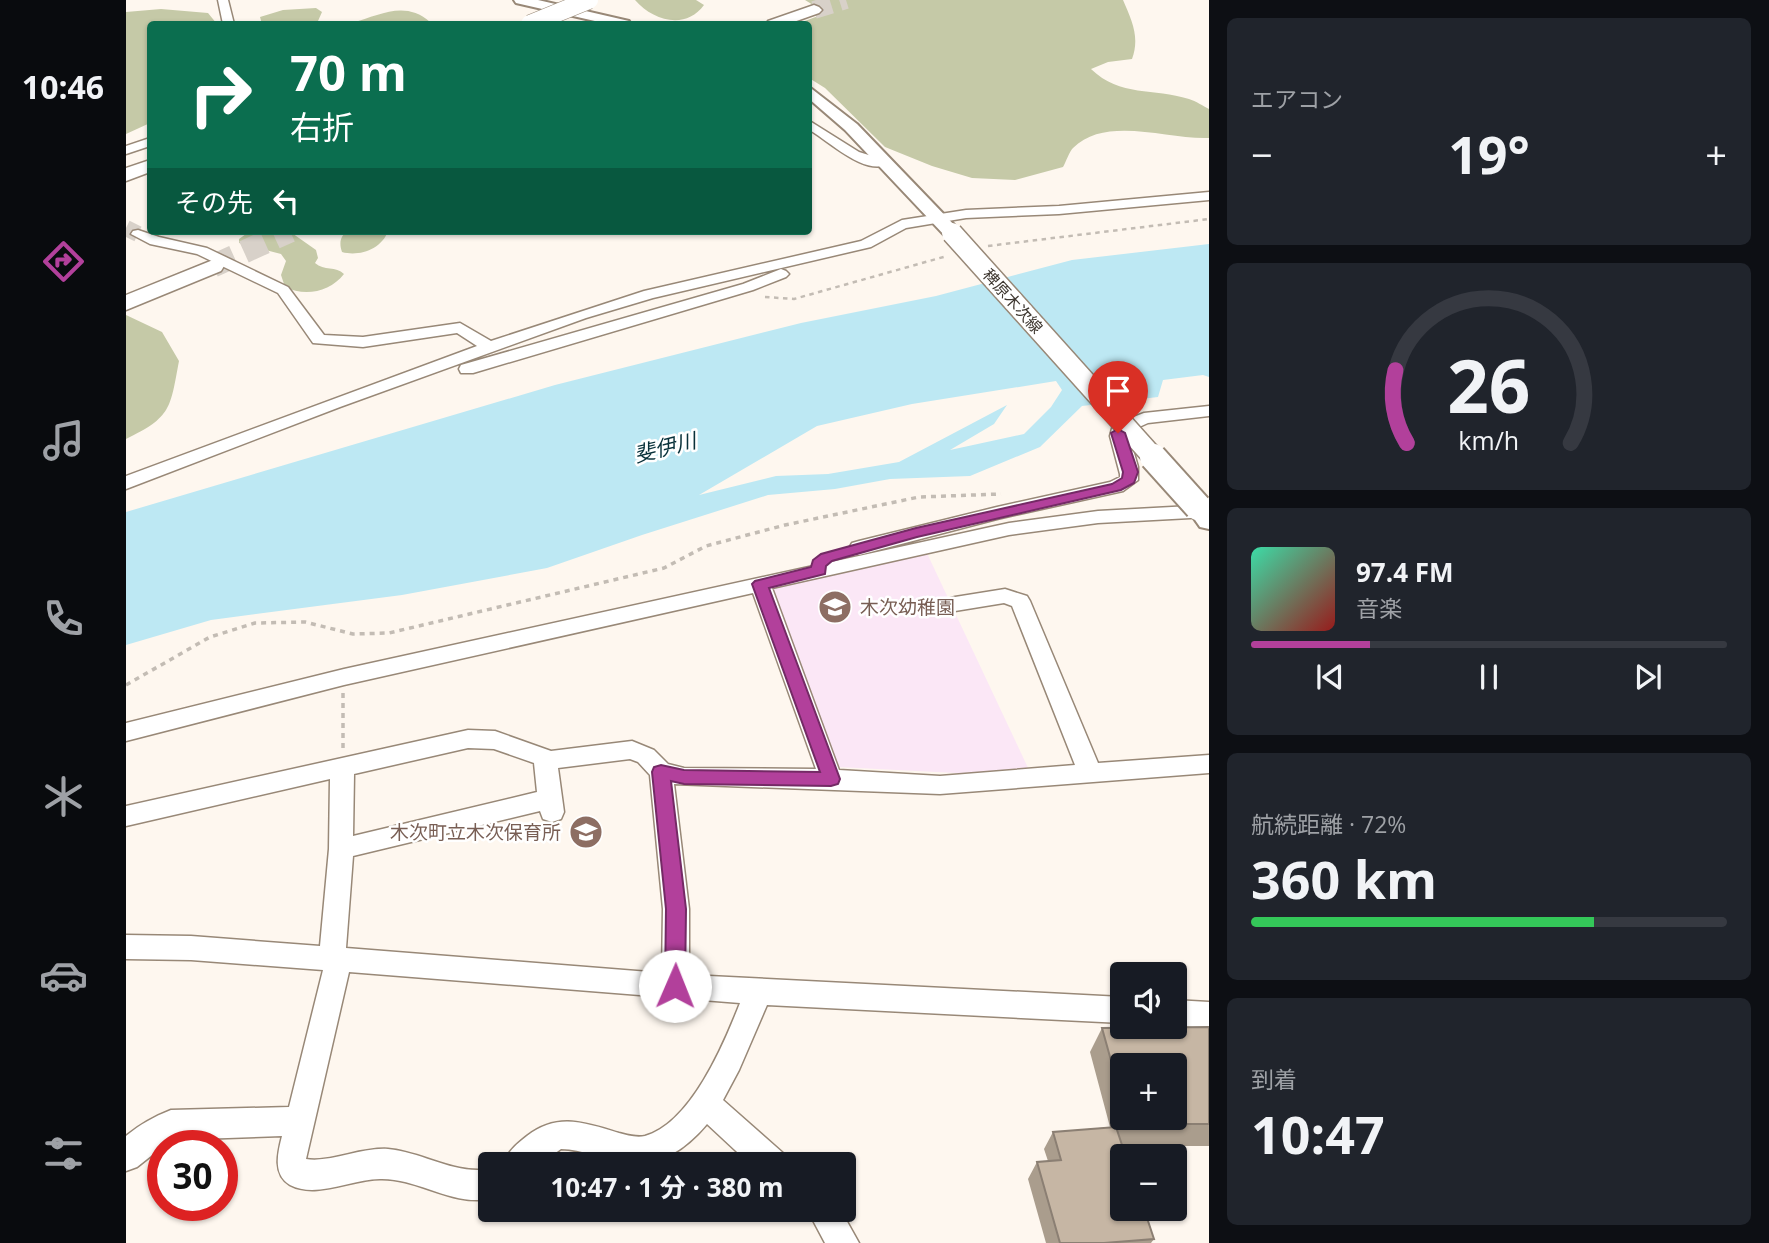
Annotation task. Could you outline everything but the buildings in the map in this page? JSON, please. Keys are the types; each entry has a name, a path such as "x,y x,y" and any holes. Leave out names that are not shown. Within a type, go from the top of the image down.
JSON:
{"highway":[{"path":"537,21 589,0"},
{"path":"783,21 814,10"},
{"path":"126,175 147,167"},
{"path":"126,303 213,266"}],"main road":[{"path":"521,0 611,21"},
{"name":"稗原木次線","path":"812,93 832,108 953,233 1205,513"}],"street":[{"path":"223,0 228,21"},
{"path":"559,9 554,16 560,21"},
{"path":"812,126 862,160 884,162"},
{"path":"126,150 147,143"},
{"path":"126,483 489,346 649,293 841,250 874,240 902,224 936,217 1059,210 1209,196"},
{"path":"138,234 155,241 202,251 283,290 319,340 363,342 460,328 489,346"},
{"path":"334,403 347,405 748,288 837,254 841,250"},
{"path":"820,570 818,564 833,555 997,513 1116,487 1129,480 1130,472 1118,439 1119,429 1144,418 1209,411"},
{"path":"126,732 344,677 1009,529 1098,517 1205,513"},
{"path":"760,584 831,779"},
{"path":"956,604 1005,596 1020,601 1090,773"},
{"path":"126,816 478,738 502,742 545,759 632,750 646,756 661,772 684,777 831,779 940,785 1209,764"},
{"path":"341,849 551,805 545,759"},
{"path":"342,766 336,960 291,1161 300,1174 307,1176 385,1164 402,1166 470,1186 478,1185"},
{"path":"661,772 676,909 675,986"},
{"path":"126,947 191,948 675,986 1110,1009"},
{"path":"531,1152 543,1141 559,1133 573,1134 627,1151 643,1151 675,1138 704,1102 733,1051 758,991"},
{"path":"1187,1014 1209,1015"},
{"path":"704,1102 759,1152"},
{"path":"126,1156 155,1131 171,1125 301,1121"},
{"path":"830,1222 842,1243"}],"path":[{"path":"126,684 194,642 236,627 280,621 303,622 363,635 389,634 664,568 706,546 774,528 919,496 1010,494"},
{"path":"342,766 344,677"}],"shaded area":[{"path":"925,549 1030,772 956,773 838,767 771,593 773,586"}],"green space":[{"path":"635,0 696,0 704,5 688,18 670,20 651,13"},
{"path":"805,0 1123,0 1135,36 1132,59 1108,62 1091,69 1114,84 1189,99 1209,109 1209,138 1138,131 1103,133 1087,138 1073,148 1063,167 1015,180 972,178 932,166 885,147 825,88 812,80 812,21 805,21 826,13"},
{"path":"316,8 322,12 318,21 261,21 260,17 283,10"},
{"path":"161,9 208,13 215,21 147,21 147,124 126,134 126,12"},
{"path":"392,11 421,15 429,21 357,21"},
{"path":"245,235 295,235 316,250 318,258 315,263 344,274 324,289 309,292 293,290 285,287 281,275 286,261 281,254 239,243 239,239"},
{"path":"386,235 375,247 356,253 342,252 343,236"},
{"path":"126,315 162,332 179,361 170,401 161,417 126,439"}],"water":[{"name":"斐伊川","path":"1209,244 1209,377 1203,375 1163,380 1158,397 1082,406 1040,447 970,476 890,479 835,489 768,495 547,568 402,595 211,620 126,645 126,512 555,385 801,323 936,296 1072,260","holes":["1056,381 1062,390 1051,407 1024,434 950,450 994,424 1007,405 899,462 828,474 776,476 699,495 817,426 912,404"]}],"tunnel":[{"path":"814,10 846,0"},
{"path":"126,228 138,234"},
{"path":"213,266 281,235"}],"place":[{"name":"木次幼稚園","path":"835,607"},
{"name":"木次町立木次保育所","path":"586,832"}],"route":[{"path":"675,986 676,909 661,772 684,777 831,779 760,584 820,570 818,564 833,555 997,513 1085,496 1116,487 1129,480 1130,472 1118,433"}]}
